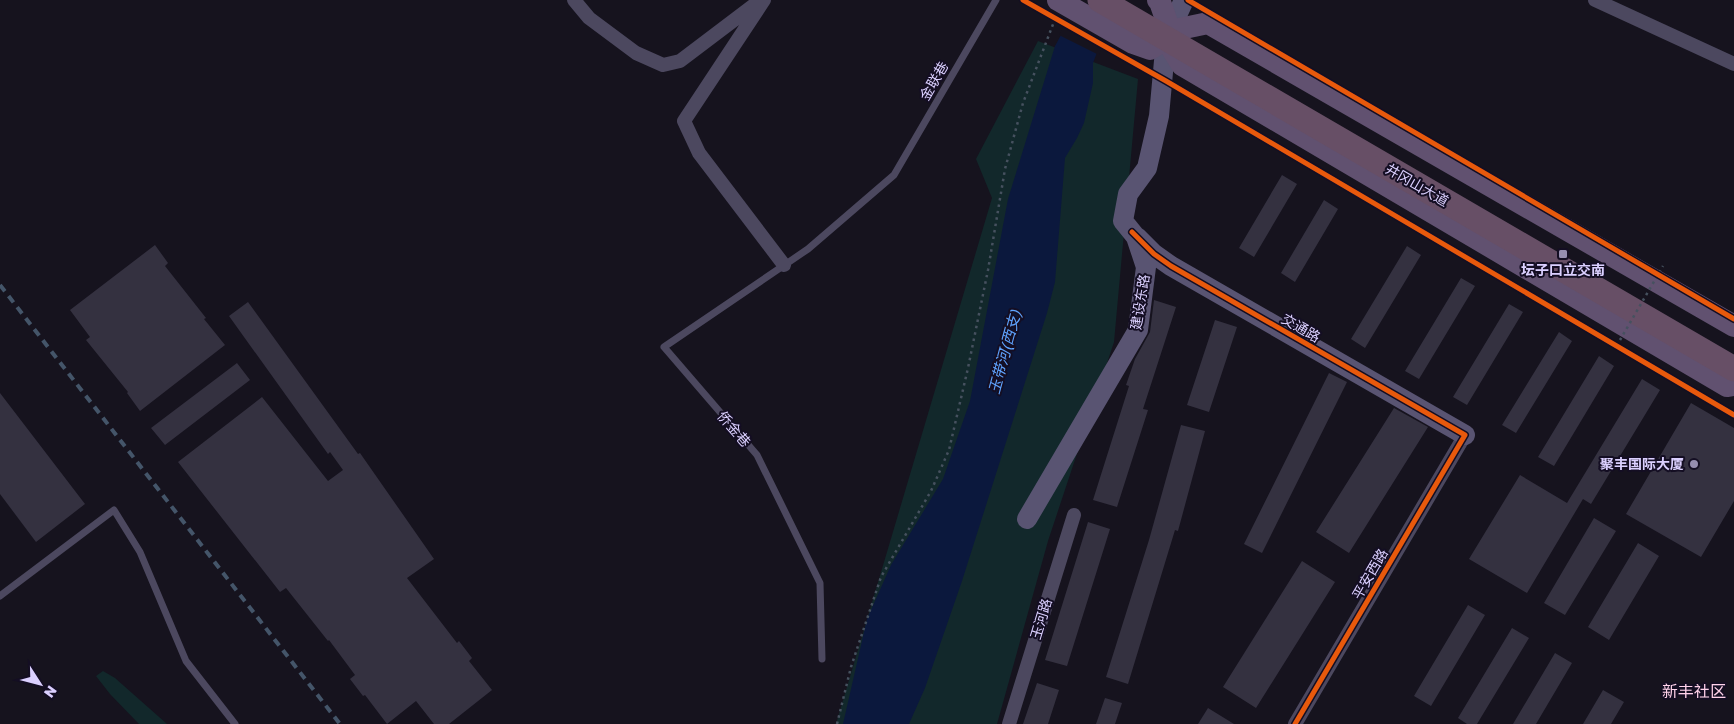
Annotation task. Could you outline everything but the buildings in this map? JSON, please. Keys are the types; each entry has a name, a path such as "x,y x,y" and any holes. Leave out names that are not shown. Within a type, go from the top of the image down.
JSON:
{"highway":[{"name":"井冈山大道","path":"1100,0 1127,7 1168,35 1734,369"},
{"name":"井冈山大道","path":"1168,35 1734,352"}],"main road":[{"path":"1158,0 1168,35 1182,64 1719,381 1728,386 1734,385"},
{"path":"1053,11 1150,49 1168,35 1208,23 1734,326"}],"street":[{"path":"574,0 589,18 628,48 663,65 680,61 762,0"},
{"path":"762,0 684,121 699,153 784,265"},
{"name":"建设东路","path":"1027,519 1138,330 1146,267 1136,237 1123,221 1128,194 1147,168 1159,116 1168,35 1184,0"},
{"path":"1595,0 1734,64"},
{"name":"交通路","path":"1132,232 1154,254 1171,266 1464,435"},
{"name":"平安西路","path":"1295,724 1464,435"},
{"name":"玉河路","path":"1009,724 1074,515"}],"lane":[{"name":"金联巷","path":"894,175 996,0"},
{"name":"侨金巷","path":"822,659 820,583 757,455 664,347 808,248 894,175"},
{"path":"0,596 114,510 140,552 186,662 235,724"}],"path":[{"path":"1053,11 1064,24"},
{"path":"837,724 851,667 881,577 931,491 949,450 988,270 1005,168 1023,103 1053,11"},
{"path":"1620,340 1663,266"},
{"path":"1649,270 1666,280"}],"green space":[{"path":"1038,41 1138,79 1114,342 1048,541 997,724 836,724 992,198 976,159"},
{"path":"103,671 115,678 167,724 139,724 110,694 96,676"}],"water":[{"name":"玉带河(西支)","path":"1080,0 1117,0 1093,63 1093,83 1084,123 1065,158 1055,282 1047,313 962,581 925,688 909,724 843,724 867,619 891,565 943,479 970,401 1008,199 1055,46"}],"pier":[{"path":"1077,0 1120,0 1099,55 1059,35"}],"railway":[{"path":"0,285 340,724"}],"cycle path":[{"path":"1023,0 1166,81 1734,415"},
{"path":"1188,0 1734,319"},
{"path":"1132,232 1154,254 1171,266 1465,435 1295,724"}],"place":[{"name":"坛子口立交南","path":"1563,254"},
{"name":"聚丰国际大厦","path":"1694,464"}],"district":[{"name":"新丰社区","path":"1694,691"}]}
